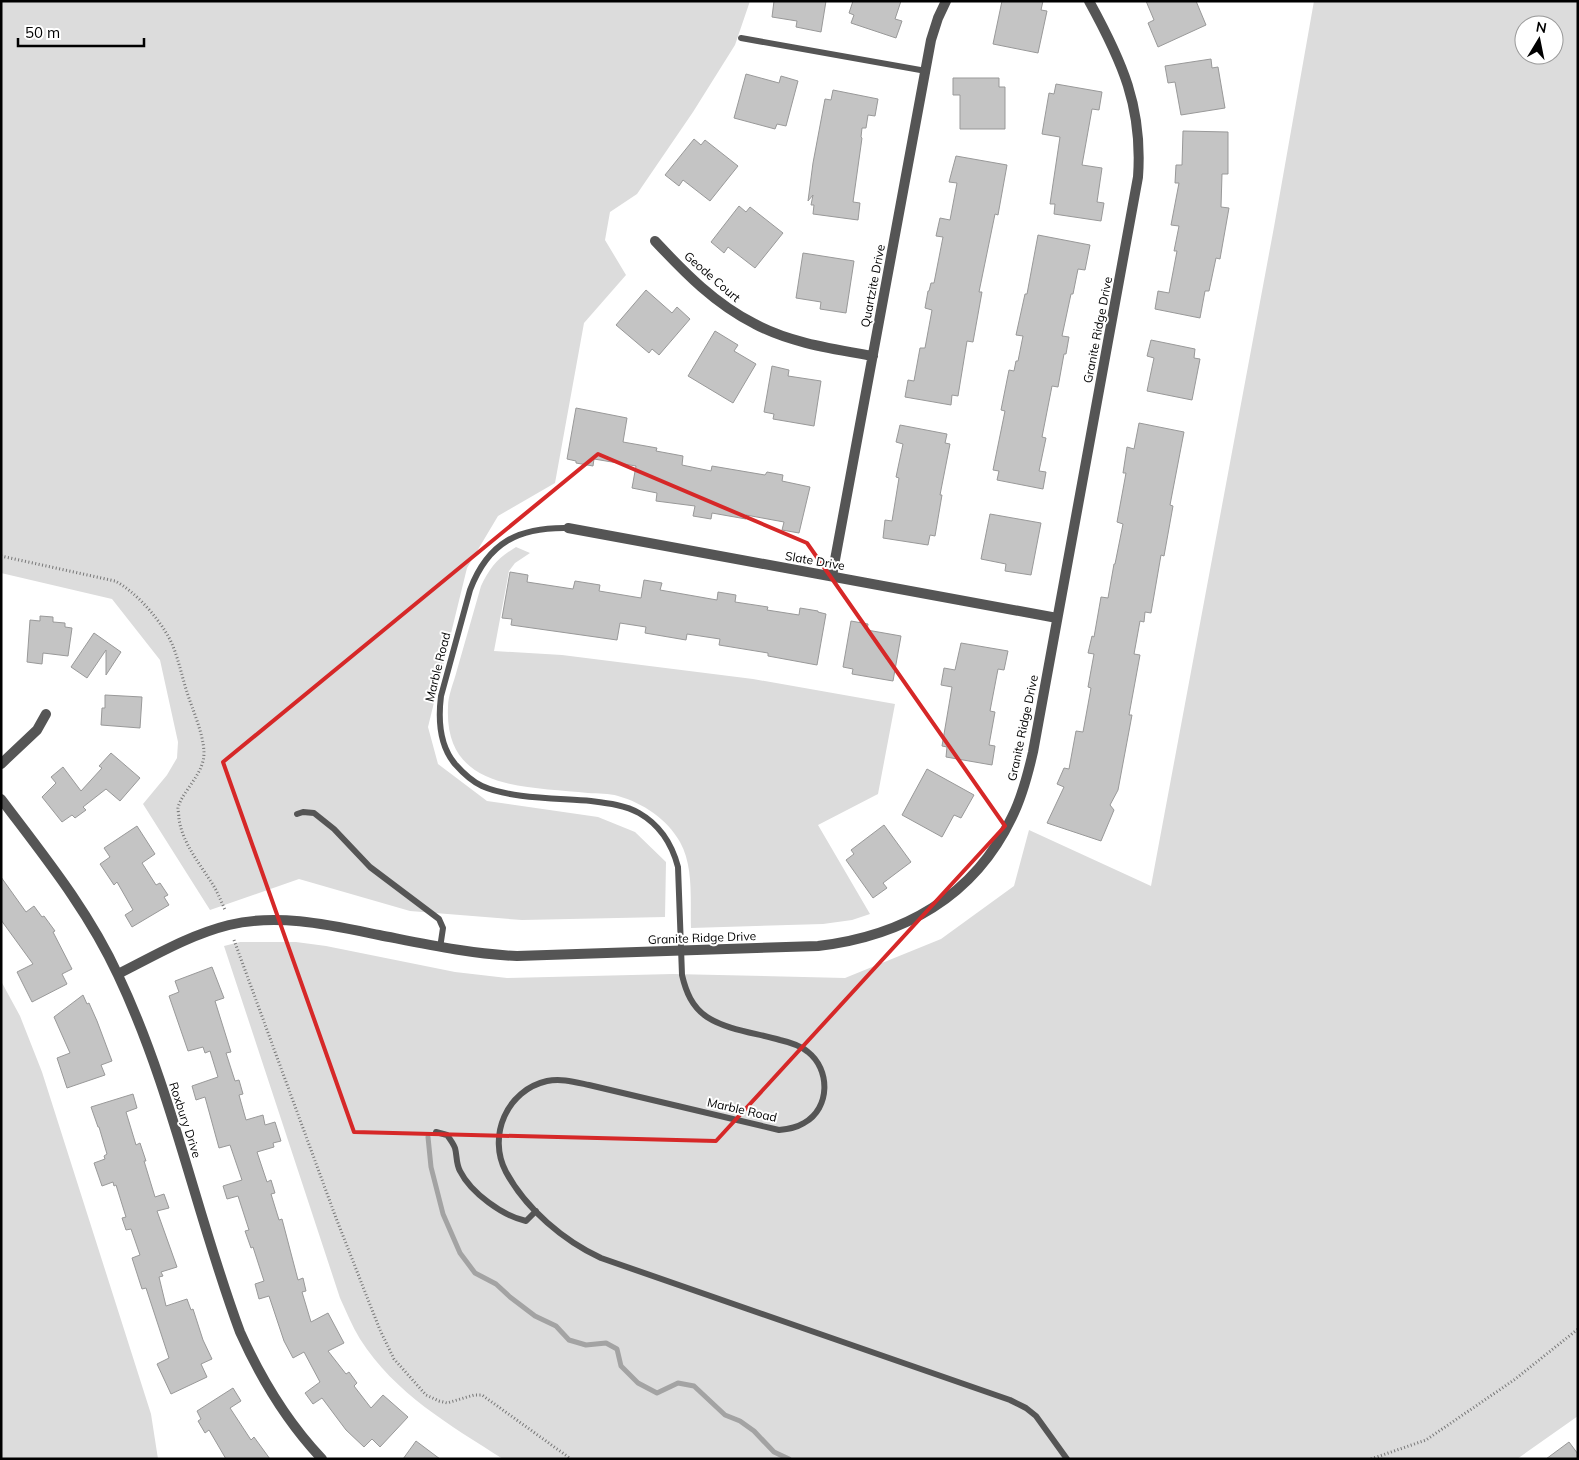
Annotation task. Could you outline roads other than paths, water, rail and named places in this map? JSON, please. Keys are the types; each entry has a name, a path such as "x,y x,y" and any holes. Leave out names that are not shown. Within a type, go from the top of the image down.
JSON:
{"street":[{"name":"Quartzite Drive","path":"832,576 931,40 946,1"},
{"name":"Granite Ridge Drive","path":"118,974 205,933 230,925 257,921 286,920 322,923 440,948 488,955 517,956 818,946 876,935 909,922 936,906 959,888 981,866 1000,840 1012,817 1022,794 1033,752 1138,178 1140,151 1132,97 1122,67 1109,38 1088,1"},
{"name":"Geode Court","path":"655,241 688,275 715,299 756,325 780,335 873,356"},
{"name":"Slate Drive","path":"568,528 1057,618"},
{"path":"1,764 37,730 46,714"},
{"name":"Roxbury Drive","path":"1,799 36,843 76,900 118,974 146,1039 240,1332 259,1372 282,1411 322,1459"}],"lane":[{"path":"741,38 926,71"},
{"name":"Marble Road","path":"568,528 535,530 509,539 496,548 476,574 441,696 439,712 440,730 445,748 453,762 464,775 481,786 521,795 622,806 638,812 653,822 674,850 678,867 680,951 685,989 693,1004 706,1016 720,1023 791,1043 807,1051 818,1063 823,1074 825,1089 822,1104 806,1123 779,1130 565,1080 547,1081 530,1088 515,1098 506,1112 501,1125 499,1140 500,1156 506,1171 515,1186 536,1211 564,1237 581,1249 601,1258 1010,1400 1026,1408 1036,1416 1067,1459"},
{"path":"297,814 303,812 314,813 334,829 370,867 439,918 443,928 440,948"},
{"path":"436,1132 447,1135 454,1146 459,1170 470,1185 492,1205 513,1218 526,1221 536,1211"}],"waterway":[{"path":"428,1137 431,1167 443,1214 460,1253 475,1273 496,1284 535,1316 556,1326 569,1340 586,1345 606,1343 617,1349 621,1366 638,1383 657,1393 678,1383 694,1386 725,1415 740,1421 754,1431 774,1452 789,1459"}]}
